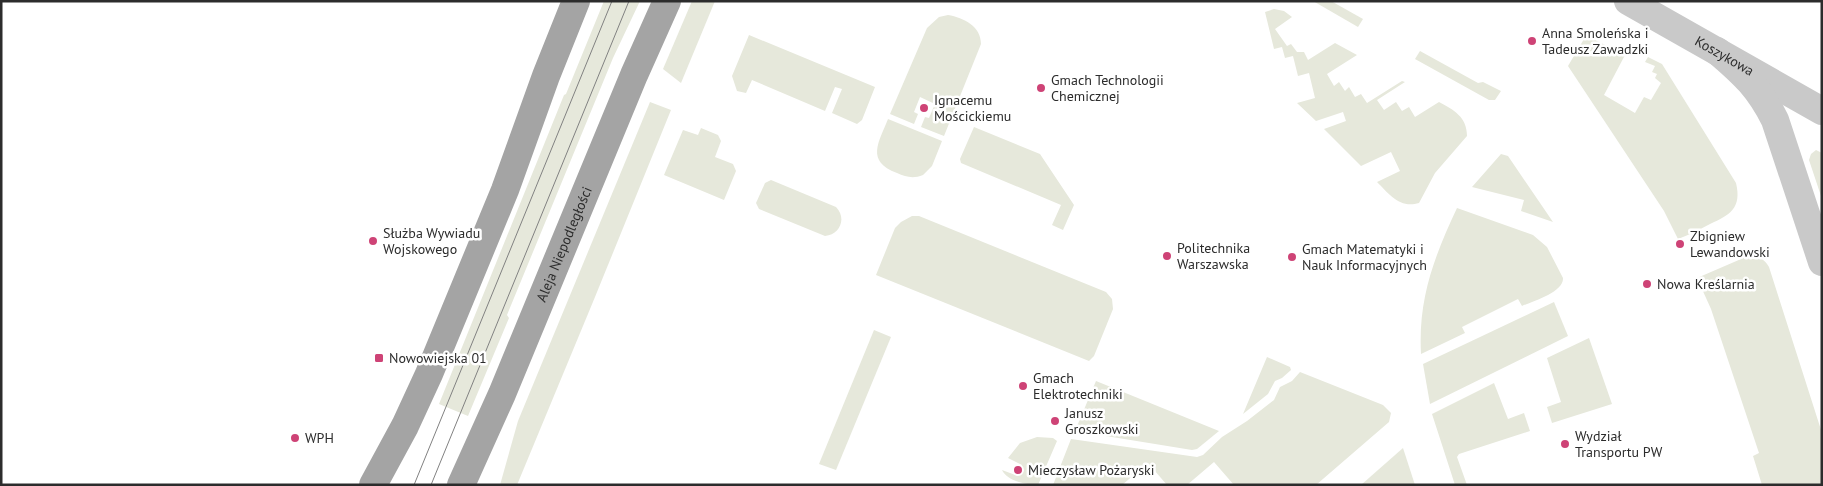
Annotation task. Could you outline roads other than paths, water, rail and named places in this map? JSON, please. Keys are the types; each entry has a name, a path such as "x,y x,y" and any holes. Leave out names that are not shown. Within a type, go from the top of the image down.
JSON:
{"main road":[{"path":"373,485 405,426 429,374 505,190 546,76 576,1"},
{"name":"Aleja Niepodległości","path":"461,485 502,394 634,74 667,1"}],"street":[{"name":"Koszykowa","path":"1628,1 1822,111"},
{"path":"1717,51 1743,73 1764,98 1776,120 1822,262"}],"tram line":[{"path":"414,485 612,1"},
{"path":"431,485 629,1"}],"place":[{"name":"Anna Smoleńska i Tadeusz Zawadzki","path":"1532,41"},
{"name":"Gmach Technologii Chemicznej","path":"1041,88"},
{"name":"Ignacemu Mościckiemu","path":"924,108"},
{"name":"Służba Wywiadu Wojskowego","path":"373,241"},
{"name":"Zbigniew Lewandowski","path":"1680,244"},
{"name":"Politechnika Warszawska","path":"1167,256"},
{"name":"Gmach Matematyki i Nauk Informacyjnych","path":"1292,257"},
{"name":"Nowa Kreślarnia","path":"1647,284"},
{"name":"Nowowiejska 01","path":"379,358"},
{"name":"Gmach Elektrotechniki","path":"1023,386"},
{"name":"Janusz Groszkowski","path":"1055,421"},
{"name":"WPH","path":"295,438"},
{"name":"Wydział Transportu PW","path":"1565,444"},
{"name":"Mieczysław Pożaryski","path":"1018,470"}]}
